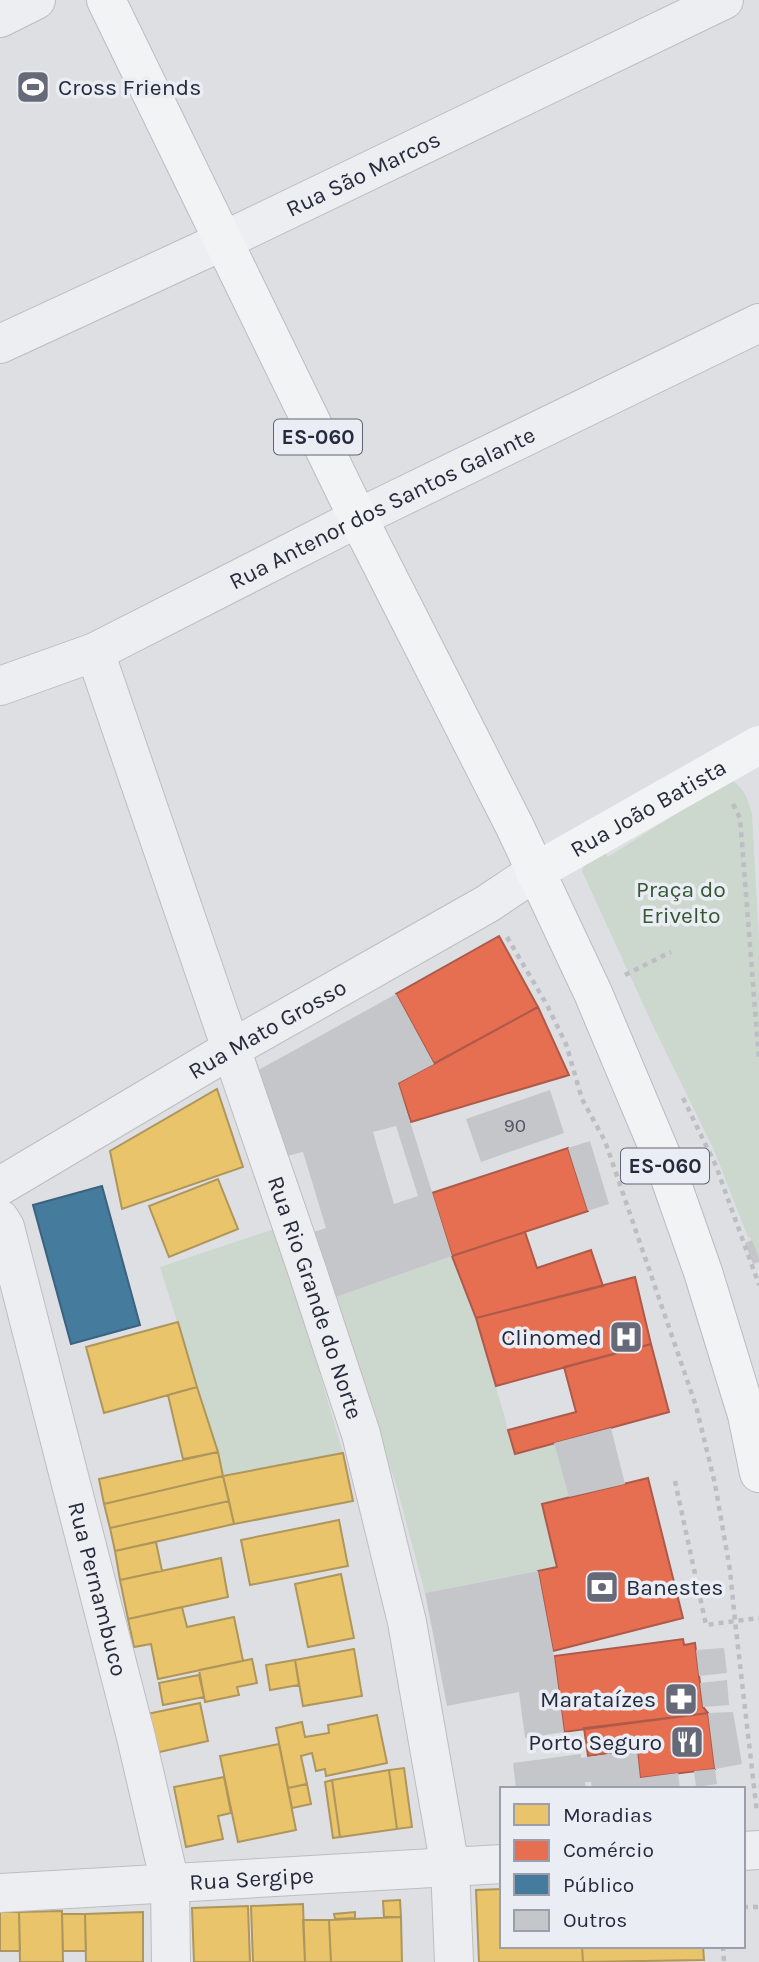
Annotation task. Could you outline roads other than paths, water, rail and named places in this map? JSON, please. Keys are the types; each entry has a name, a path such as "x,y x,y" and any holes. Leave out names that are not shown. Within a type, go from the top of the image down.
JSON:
{"main road":[{"name":"ES-060","path":"106,0 358,518 515,827 593,993 665,1164 707,1285 747,1415 759,1473"},
{"name":"Rua João Batista","path":"535,872 759,745"}],"street":[{"path":"0,18 36,0"},
{"name":"Rua São Marcos","path":"0,344 223,241 724,0"},
{"name":"Rua Antenor dos Santos Galante","path":"0,686 95,652 358,518 759,323"},
{"name":"Rua Rio Grande do Norte","path":"95,652 361,1434 407,1622 450,1867 454,1962"},
{"name":"Rua Mato Grosso","path":"0,1186 231,1049 487,904 535,872"},
{"name":"Rua Pernambuco","path":"0,1219 9,1240 170,1883 171,1962"},
{"name":"Rua Sergipe","path":"0,1893 500,1864"}],"place":[{"name":"Cross Friends","path":"33,87"},
{"name":"Clinomed","path":"626,1337"},
{"name":"Banestes","path":"602,1587"},
{"name":"Marataízes","path":"681,1699"},
{"name":"Porto Seguro","path":"687,1742"}],"park label":[{"name":"Praça do Erivelto","path":"681,902"}]}
